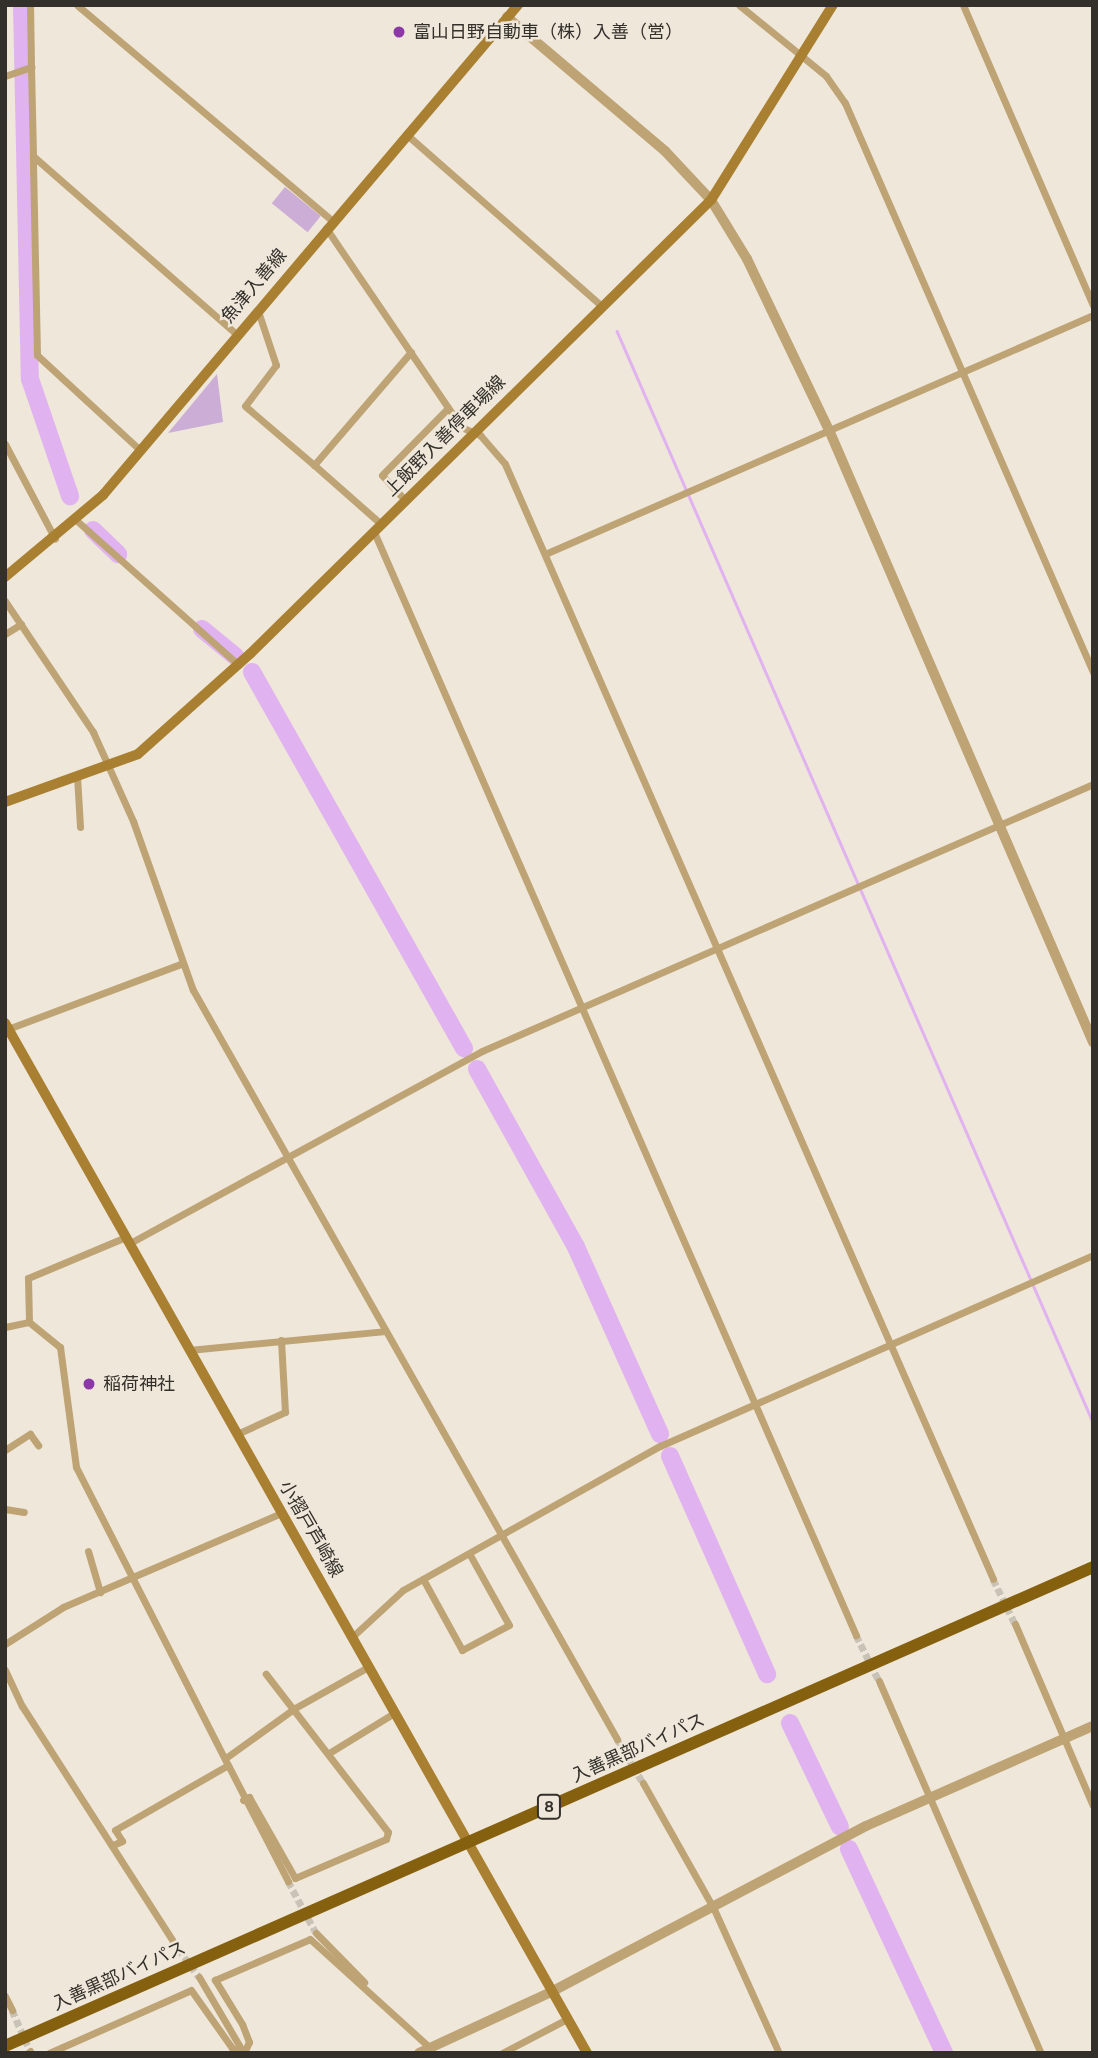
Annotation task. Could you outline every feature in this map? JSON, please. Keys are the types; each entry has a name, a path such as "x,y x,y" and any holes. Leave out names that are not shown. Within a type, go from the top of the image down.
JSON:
{"highway":[{"name":"入善黒部バイパス","path":"5,2046 1093,1567"}],"main road":[{"name":"魚津入善線","path":"5,577 76,520 140,450 257,308 518,5"},
{"name":"上飯野入善停車場線","path":"5,802 138,754 239,665 711,200 833,5"},
{"name":"小摺戸芦崎線","path":"6,1027 587,2053"}],"street":[{"path":"30,5 37,355 140,450"},
{"path":"77,5 330,225 448,408 505,464 993,1579"},
{"path":"739,5 801,59 826,76 845,103 1093,672"},
{"path":"963,5 1093,305"},
{"path":"507,17 665,151 711,200 747,260 829,430 1093,1042"},
{"path":"5,76 31,67"},
{"path":"406,134 602,306"},
{"path":"33,156 236,334"},
{"path":"257,308 276,365 245,406 314,466 377,528 856,1634"},
{"path":"545,554 1093,315"},
{"path":"314,466 411,352"},
{"path":"405,501 382,475 448,408"},
{"path":"5,444 55,539"},
{"path":"76,520 239,665"},
{"path":"5,601 93,732 110,766 181,964 499,1536 617,1739"},
{"path":"5,634 21,624"},
{"path":"77,776 80,827"},
{"path":"288,1881 243,1800 228,1761 76,1467 66,1414 65,1361 60,1347 30,1322 28,1278 128,1240 289,1159 482,1051 999,828 1093,784"},
{"path":"6,1027 181,964"},
{"path":"352,1637 423,1579 660,1446 1093,1255"},
{"path":"5,1327 30,1322"},
{"path":"189,1350 385,1331"},
{"path":"237,1434 285,1412 281,1340"},
{"path":"5,1450 30,1434 38,1445"},
{"path":"5,1508 24,1511"},
{"path":"5,1644 47,1615 281,1513"},
{"path":"88,1550 100,1592"},
{"path":"423,1579 462,1650 509,1625 469,1553"},
{"path":"1015,1624 1093,1806"},
{"path":"113,1845 122,1841 115,1830 228,1761 295,1708 368,1667"},
{"path":"5,1670 22,1706 173,1940"},
{"path":"243,1800 249,1797 295,1878 386,1839 388,1832 295,1708 266,1674"},
{"path":"878,1681 1041,2053"},
{"path":"328,1753 394,1713"},
{"path":"316,1933 364,1982 424,2051 551,1992 929,1799 1093,1726"},
{"path":"643,1783 713,1907 779,2053"},
{"path":"243,2053 249,2042 243,2024 215,1980 310,1939 358,1985 364,1982"},
{"path":"198,1977 243,2053"},
{"path":"49,2053 191,1990 232,2049 243,2053"},
{"path":"5,1996 12,2010"},
{"path":"502,2053 567,2019"}],"shaded area":[{"path":"285,187 321,216 308,232 272,203"},
{"path":"217,374 223,422 168,433"}],"waterway":[{"path":"22,5 30,379 70,496"},
{"path":"617,331 1093,1422"},
{"path":"93,530 118,554"},
{"path":"202,629 235,656"},
{"path":"252,672 464,1048"},
{"path":"477,1069 576,1247 660,1434"},
{"path":"670,1456 767,1674"},
{"path":"790,1723 840,1827"},
{"path":"849,1849 944,2053"}],"tunnel":[{"path":"993,1579 1015,1624"},
{"path":"856,1635 879,1681"},
{"path":"617,1739 643,1783"},
{"path":"288,1881 316,1933"},
{"path":"172,1940 199,1977"},
{"path":"12,2010 30,2051"}],"place":[{"name":"富山日野自動車（株）入善（営）","path":"399,32"},
{"name":"稲荷神社","path":"89,1384"}]}
